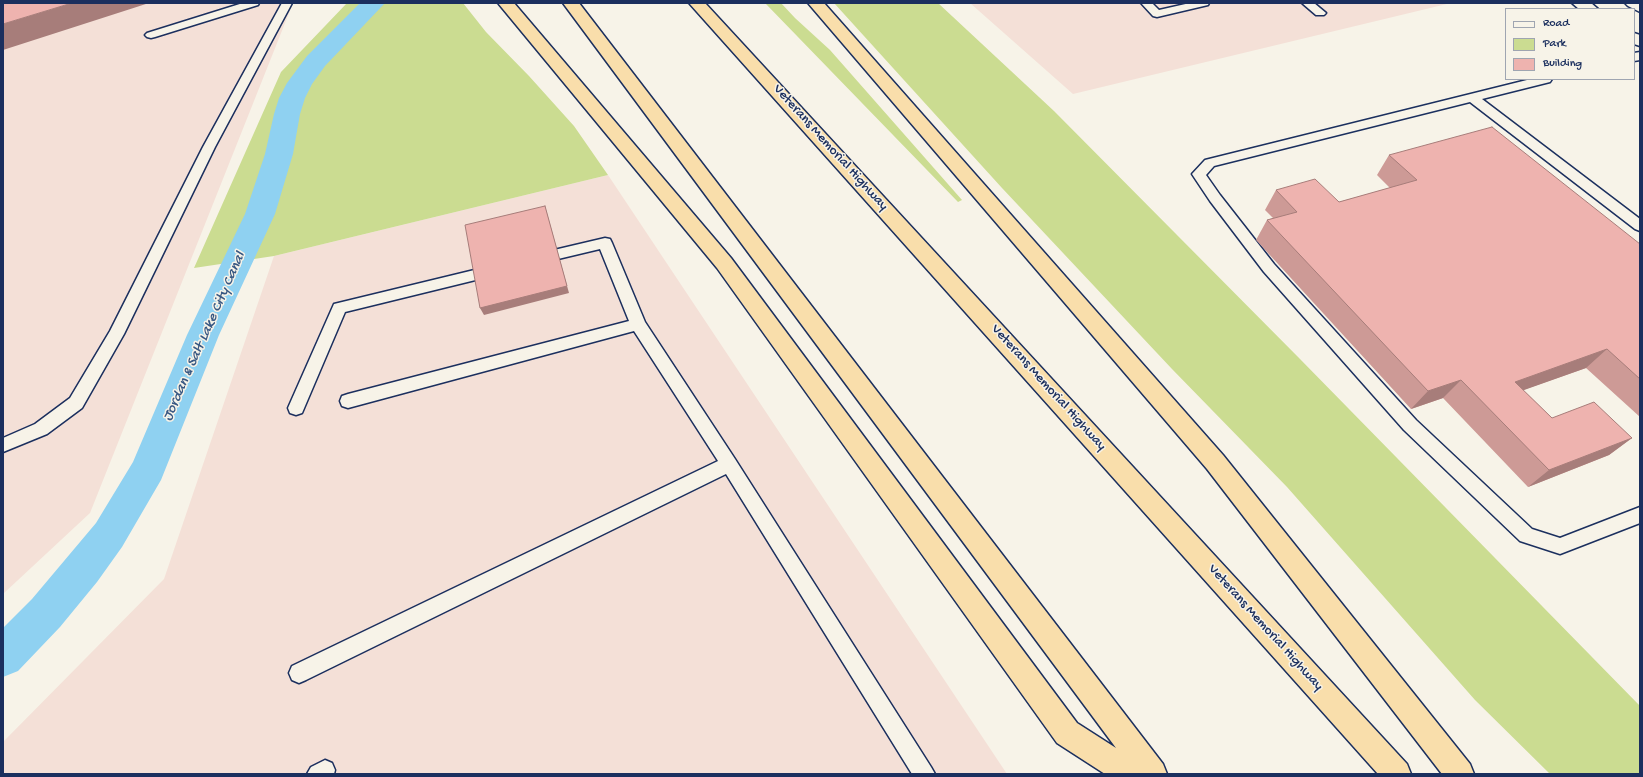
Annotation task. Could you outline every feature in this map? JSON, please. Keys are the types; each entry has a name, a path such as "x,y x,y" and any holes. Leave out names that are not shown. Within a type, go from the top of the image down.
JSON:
{"highway":[{"path":"506,3 724,263 1067,733 1131,774"},
{"path":"571,3 1153,774"},
{"name":"Veterans Memorial Highway","path":"697,3 1397,774"},
{"path":"816,3 1215,462 1460,774"}],"main road":[{"path":"1633,3 1640,7"}],"lane":[{"path":"151,36 254,3"},
{"path":"3,445 41,429 76,403 116,334 209,147 287,3"},
{"path":"1146,3 1157,14 1204,3"},
{"path":"1308,3 1320,13"},
{"path":"1542,80 1210,163 1199,174 1215,198 1269,268 1410,425 1526,535 1560,546 1640,515"},
{"path":"1472,97 1640,226"},
{"path":"521,263 605,243 638,324 924,774"},
{"path":"296,408 339,308 506,267"},
{"path":"348,401 638,324"},
{"path":"299,673 534,560 728,464"}],"shaded area":[{"path":"3,3 293,3 90,513 3,594"},
{"path":"970,3 1451,3 1073,94"},
{"path":"608,175 1007,774 3,774 3,742 164,579 274,256"}],"green space":[{"path":"347,3 463,3 486,32 529,76 574,126 608,175 274,256 194,268 281,72"},
{"path":"765,3 781,3 830,50 962,200 958,202"},
{"path":"834,3 938,3 1054,111 1300,359 1640,706 1640,774 1550,774 1475,700 1287,487 1172,369 1002,188"}],"building":[{"path":"3,3 72,3 3,24"},
{"path":"1492,127 1640,244 1640,379 1607,349 1515,382 1552,418 1594,402 1632,438 1549,470 1461,380 1428,391 1267,220 1297,212 1276,190 1315,179 1339,202 1417,180 1389,155"},
{"path":"545,206 567,286 480,308 465,225"}],"waterway":[{"name":"Jordan & Salt Lake City Canal","path":"3,657 46,613 83,569 109,535 130,501 148,469 203,335 260,214 279,154 287,114 292,98 300,83 316,61 373,3"}]}
